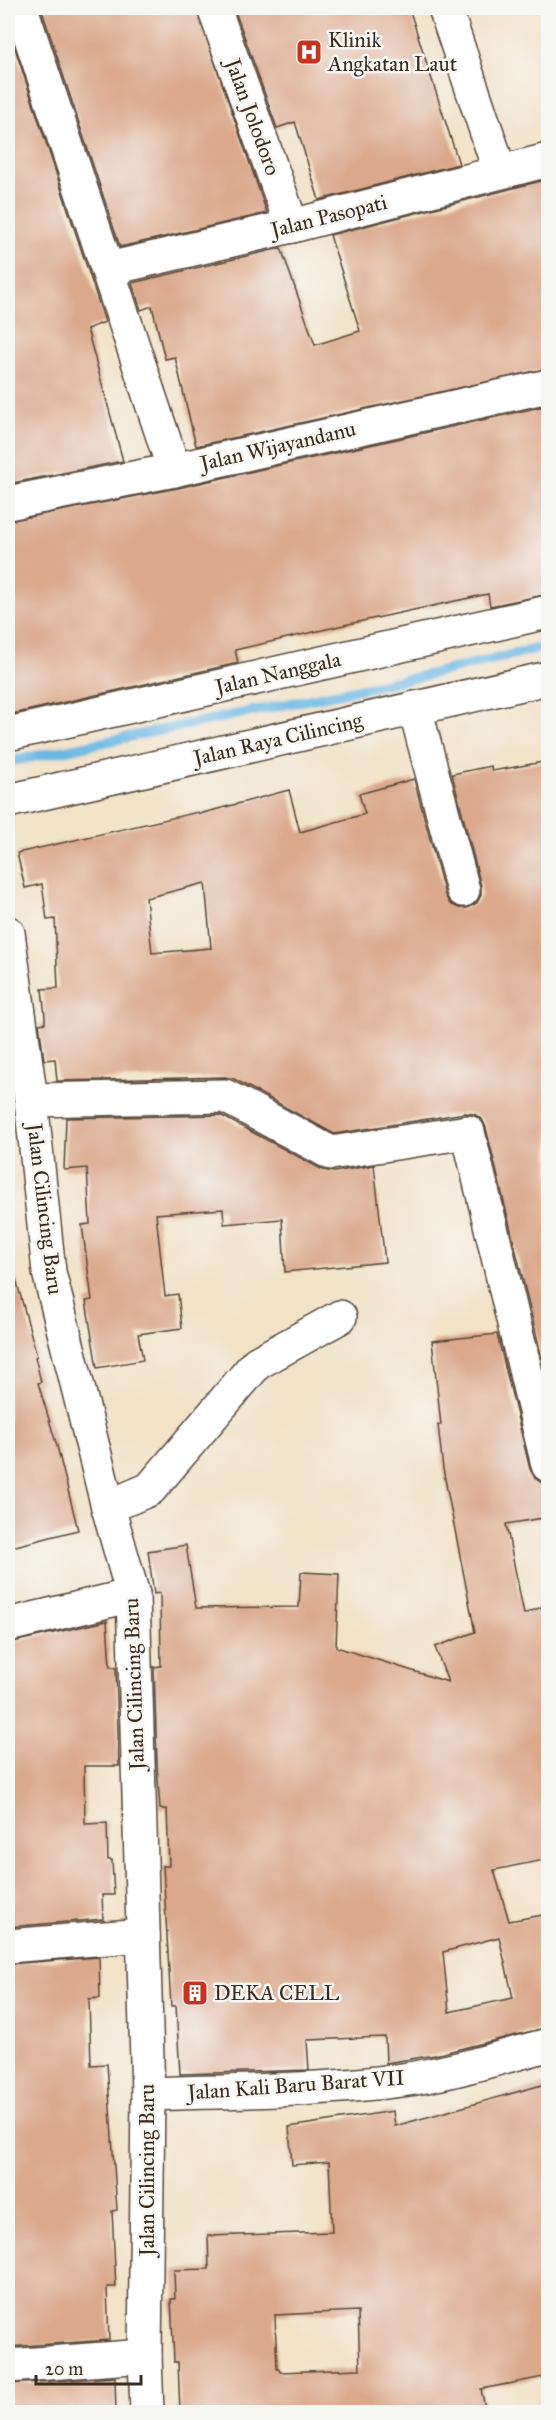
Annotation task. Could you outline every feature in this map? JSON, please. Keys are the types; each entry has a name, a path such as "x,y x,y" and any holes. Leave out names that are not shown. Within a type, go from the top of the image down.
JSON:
{"street":[{"path":"21,8 174,470"},
{"name":"Jalan Jolodoro","path":"214,8 292,226"},
{"path":"445,8 500,172"},
{"name":"Jalan Pasopati","path":"108,269 292,226 549,160"},
{"name":"Jalan Wijayandanu","path":"8,503 174,470 549,386"},
{"name":"Jalan Nanggala","path":"8,734 549,612"},
{"name":"Jalan Raya Cilincing","path":"8,801 549,678"},
{"path":"415,708 463,890"},
{"name":"Jalan Cilincing Baru","path":"8,933 31,1100 50,1272 108,1507 133,1595 148,2094 147,2412"},
{"path":"31,1100 225,1096 331,1153 468,1132 549,1465"},
{"path":"108,1507 150,1489 257,1363 340,1317"},
{"path":"8,1625 133,1595"},
{"path":"8,1946 143,1935"},
{"name":"Jalan Kali Baru Barat VII","path":"148,2094 332,2086 404,2079 478,2064 549,2045"},
{"path":"8,2366 146,2356"}],"building":[{"path":"41,8 196,8 267,213 120,247"},
{"path":"234,8 409,8 459,164 319,200 295,122 277,128"},
{"path":"8,27 105,322 87,329 123,461 8,484"},
{"path":"549,179 549,368 196,446 175,357 165,359 152,306 141,310 132,283 281,248 315,345 360,331 330,235"},
{"path":"549,405 549,594 490,606 488,594 344,625 235,650 238,663 8,715 8,521 178,488"},
{"path":"549,761 549,1387 482,1119 474,1114 465,1113 334,1134 234,1079 225,1077 57,1081 55,1059 44,1060 39,1024 45,1023 42,989 58,988 55,919 47,920 42,884 25,888 17,853 198,812 199,814 289,790 300,832 365,814 359,794 414,779 445,895 450,904 459,908 467,908 477,903 481,895 481,886 452,774 491,766 492,771","holes":["205,883 211,948 152,953 146,898"]},
{"path":"220,1115 323,1170 334,1172 374,1165 385,1262 285,1272 282,1219 224,1224 223,1209 156,1214 165,1296 178,1294 182,1328 138,1334 143,1360 97,1368 86,1301 92,1300 82,1225 90,1224 87,1168 64,1170 66,1118"},
{"path":"16,1279 37,1356 35,1357 41,1382 38,1383 78,1530 8,1548 8,1280"},
{"path":"497,1334 530,1469 535,1478 542,1483 549,1483 549,1517 506,1524 524,1614 549,1604 549,1859 494,1870 509,1921 549,1914 549,2027 435,2055 386,2063 385,2037 307,2040 309,2070 180,2074 176,2006 171,2006 163,1866 169,1866 167,1809 160,1809 157,1765 154,1667 161,1666 160,1593 154,1594 148,1551 186,1545 196,1608 299,1607 301,1572 339,1574 336,1647 448,1682 435,1647 475,1632 443,1469 432,1341","holes":["499,1937 513,1998 449,2012 443,1952"]},
{"path":"107,1621 110,1667 116,1667 119,1766 84,1766 85,1824 107,1823 108,1860 112,1860 114,1895 102,1895 103,1919 8,1927 8,1643"},
{"path":"99,1957 100,1998 89,1999 91,2065 107,2064 117,2210 112,2211 116,2287 107,2287 109,2340 8,2347 8,1964"},
{"path":"549,2083 549,2376 481,2389 486,2412 180,2412 178,2362 174,2362 171,2299 175,2299 174,2270 209,2269 208,2236 332,2232 329,2162 292,2165 289,2127 393,2111 395,2126","holes":["358,2311 360,2369 280,2372 277,2369 275,2315"]},
{"path":"115,2377 116,2412 75,2412 74,2408 8,2410 8,2384"}],"waterway":[{"path":"8,762 427,675 548,646"}],"place":[{"name":"Klinik Angkatan Laut","path":"309,52"},
{"name":"DEKA CELL","path":"195,1993"}]}
